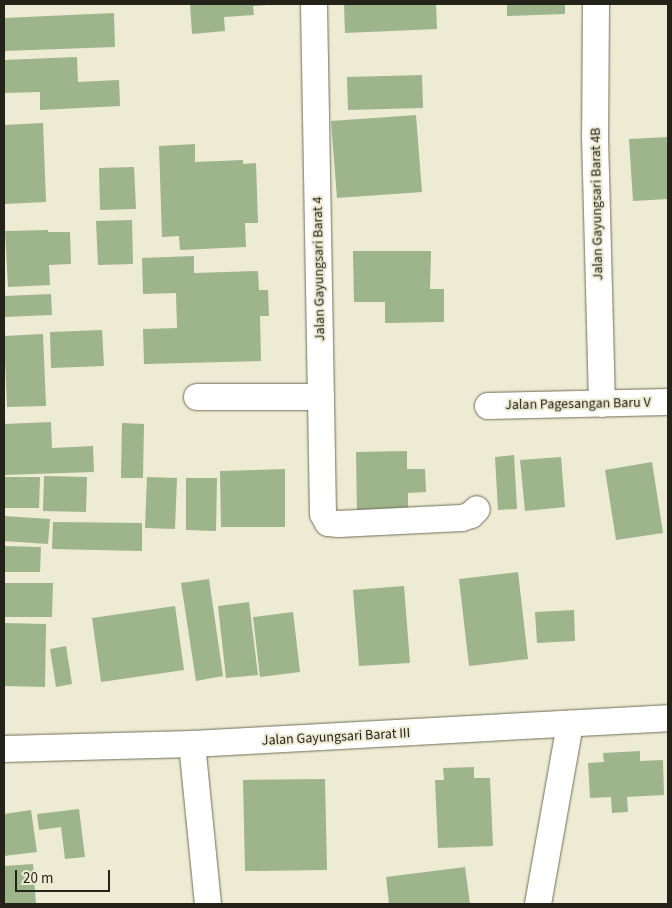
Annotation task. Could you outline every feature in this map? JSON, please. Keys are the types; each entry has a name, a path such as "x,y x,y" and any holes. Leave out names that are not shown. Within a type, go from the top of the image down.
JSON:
{"street":[{"name":"Jalan Gayungsari Barat 4","path":"314,4 323,514 328,523 339,524 462,518 472,515 477,509"},
{"name":"Jalan Gayungsari Barat 4B","path":"596,4 595,136 602,404"},
{"path":"197,397 321,397"},
{"name":"Jalan Pagesangan Baru V","path":"488,406 668,402"},
{"name":"Jalan Gayungsari Barat III","path":"4,749 192,744 668,718"},
{"path":"538,904 570,724"},
{"path":"192,744 208,904"}],"building":[{"path":"190,4 268,5 253,6 254,15 224,17 225,31 192,34"},
{"path":"344,4 436,4 437,29 345,33"},
{"path":"507,4 565,4 565,14 507,16"},
{"path":"114,13 115,47 4,51 4,18"},
{"path":"77,57 78,82 119,80 120,106 40,110 40,92 4,93 4,60"},
{"path":"422,75 423,108 348,110 347,77"},
{"path":"416,115 422,192 337,198 331,121"},
{"path":"43,123 46,202 4,204 4,125"},
{"path":"668,137 668,199 633,201 629,139"},
{"path":"195,144 195,162 243,160 243,164 256,163 258,223 245,223 246,247 180,250 179,236 162,237 159,146"},
{"path":"134,167 136,209 100,210 99,168"},
{"path":"132,220 133,264 98,265 96,221"},
{"path":"48,230 48,232 70,232 71,264 49,265 50,285 8,287 5,231"},
{"path":"353,251 431,251 430,289 444,289 444,322 385,323 385,302 354,302"},
{"path":"194,256 194,273 258,271 259,290 268,290 269,316 260,316 261,361 144,364 143,329 177,328 176,293 143,294 142,258"},
{"path":"51,294 52,315 4,317 4,296"},
{"path":"102,330 104,366 51,368 50,332"},
{"path":"43,334 46,406 7,407 4,336"},
{"path":"51,422 52,448 93,446 94,472 4,475 4,424"},
{"path":"122,423 144,424 143,478 121,478"},
{"path":"407,451 407,469 425,469 426,492 408,493 408,514 357,515 356,452"},
{"path":"514,455 517,509 498,510 495,457"},
{"path":"561,457 565,507 525,511 520,460"},
{"path":"652,462 663,533 616,540 605,470"},
{"path":"285,469 285,527 221,527 220,471"},
{"path":"44,476 87,477 86,512 43,511"},
{"path":"5,477 40,477 39,508 4,508"},
{"path":"147,477 177,478 175,529 145,528"},
{"path":"186,478 217,478 216,531 186,530"},
{"path":"4,516 50,519 48,544 4,541"},
{"path":"53,522 142,523 142,551 52,549"},
{"path":"4,546 41,547 40,572 4,572"},
{"path":"518,572 528,659 469,666 459,579"},
{"path":"209,579 223,676 196,681 181,583"},
{"path":"4,583 53,583 52,617 4,617"},
{"path":"404,586 410,663 359,666 353,590"},
{"path":"249,602 258,675 226,678 218,606"},
{"path":"175,606 184,670 101,682 92,618"},
{"path":"574,610 575,641 537,643 535,612"},
{"path":"293,612 300,672 260,677 253,617"},
{"path":"4,623 46,624 45,687 4,686"},
{"path":"66,646 72,684 56,687 50,649"},
{"path":"640,751 640,761 663,760 664,795 627,797 628,812 612,813 611,797 590,798 588,763 604,762 603,753"},
{"path":"474,767 474,778 490,778 493,846 438,848 435,780 444,780 443,768"},
{"path":"325,779 327,870 245,871 243,780"},
{"path":"79,809 85,857 65,859 61,827 39,830 37,814"},
{"path":"31,810 37,852 4,856 4,814"},
{"path":"33,864 36,904 4,904 4,866"},
{"path":"465,867 470,904 389,904 386,877"}]}
